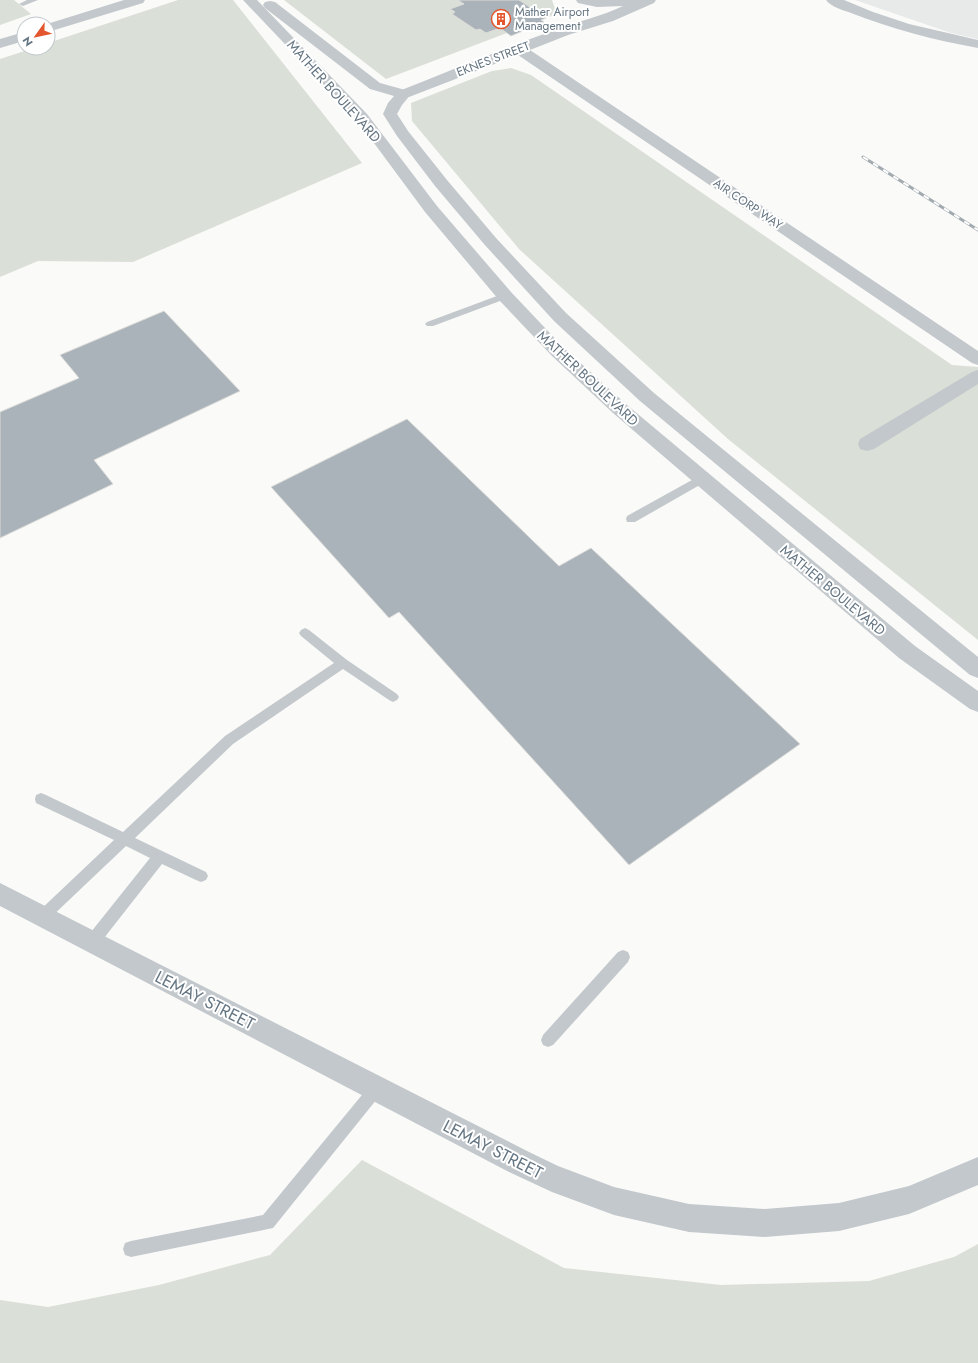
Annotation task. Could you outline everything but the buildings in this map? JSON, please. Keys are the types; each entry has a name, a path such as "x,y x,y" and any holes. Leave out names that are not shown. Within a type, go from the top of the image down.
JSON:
{"street":[{"path":"56,26 138,0"},
{"name":"MATHER BOULEVARD","path":"250,0 362,117 432,209 505,296 558,352 620,409 701,479 907,652 978,703"},
{"path":"263,0 375,86 404,94"},
{"path":"578,0 608,18"},
{"path":"583,0 597,3 616,4 639,0"},
{"name":"EKNES STREET","path":"404,94 563,32 608,18 649,0"},
{"path":"833,0 878,19 919,32 978,44"},
{"path":"0,44 16,39"},
{"name":"AIR CORP WAY","path":"519,49 978,359"},
{"name":"MATHER BOULEVARD","path":"404,94 395,103 390,114 402,133 441,183 490,241 560,318 647,397 978,669"},
{"path":"868,444 978,376"},
{"name":"LEMAY STREET","path":"0,894 376,1089 552,1178 614,1201 689,1218 765,1223 839,1217 909,1200 978,1171"}],"lane":[{"path":"23,4 34,0"},
{"path":"430,324 505,296"},
{"path":"631,519 701,479"},
{"path":"305,633 343,663 393,697"},
{"path":"43,916 126,840 229,740 343,663"},
{"path":"41,799 202,876"},
{"path":"92,942 160,856"},
{"path":"548,1040 623,956"},
{"path":"131,1249 267,1222 376,1089"}],"shaded area":[{"path":"0,0 14,0 31,14 25,16 16,16 16,19 0,25"},
{"path":"178,0 233,0 362,163 133,262 38,261 0,277 0,59 16,54 16,56 56,56 56,40"},
{"path":"284,0 552,0 557,14 386,79"},
{"path":"855,0 978,0 978,39 951,33"},
{"path":"511,68 531,75 952,365 978,367 978,640 728,439 519,249 412,121 411,103 492,71"},
{"path":"362,1160 564,1268 721,1285 869,1281 954,1257 978,1244 978,1363 0,1363 0,1300 48,1307 159,1285 270,1255"}],"railway":[{"path":"863,157 978,230"}],"place":[{"name":"Mather Airport Management","path":"501,19"}]}
